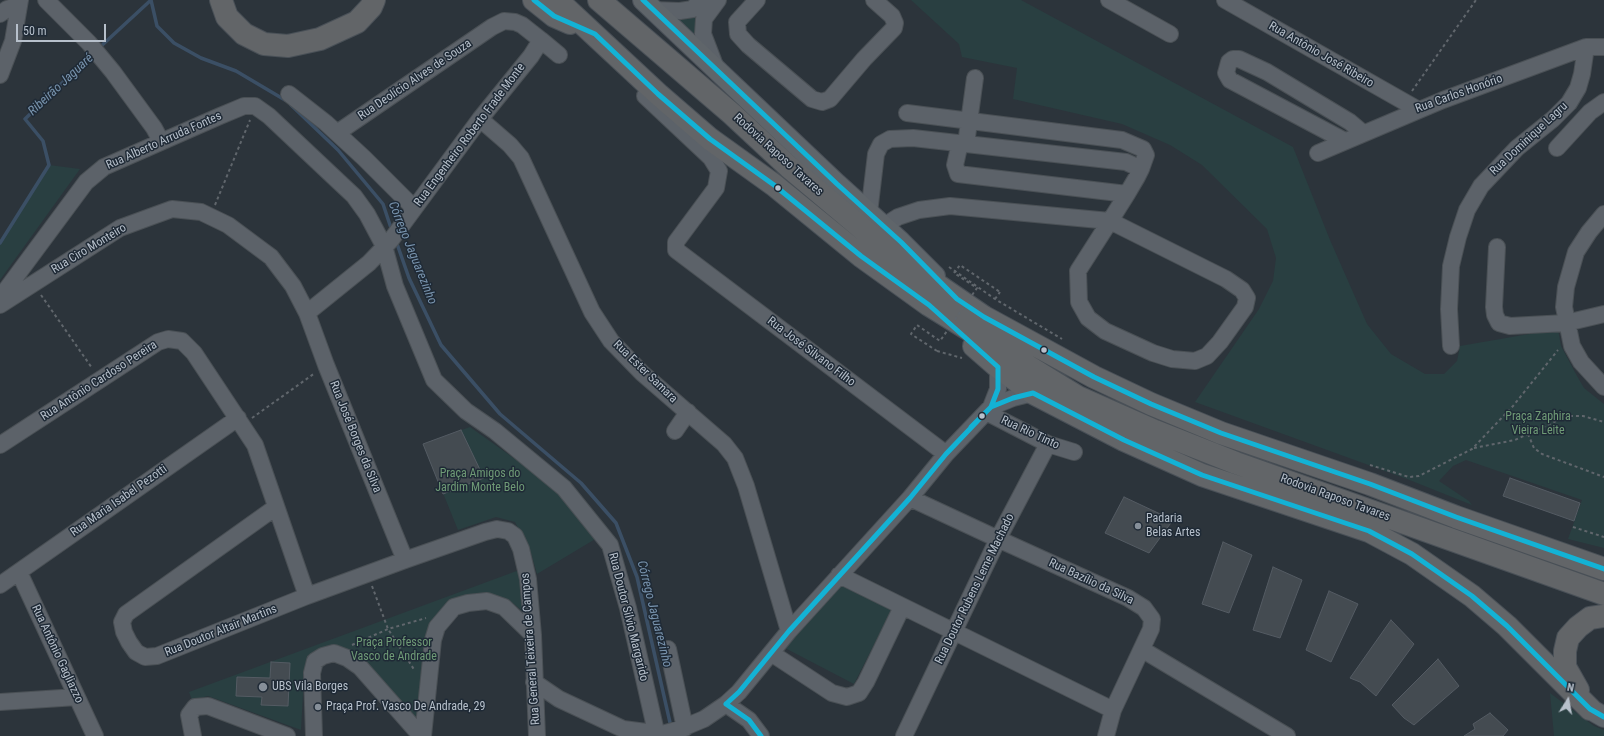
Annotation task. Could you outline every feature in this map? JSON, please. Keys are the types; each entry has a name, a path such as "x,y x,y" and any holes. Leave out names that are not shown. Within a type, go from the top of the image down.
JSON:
{"highway":[{"path":"221,0 227,17 244,34 264,44 288,46 320,39 357,22 372,7 374,0"},
{"path":"534,0 554,16 595,34"},
{"name":"Rodovia Raposo Tavares","path":"557,0 710,139 774,185 861,256 929,305 1012,357 1085,400 1155,431 1236,463 1604,594"},
{"name":"Rodovia Raposo Tavares","path":"599,0 732,114 842,212 895,256 984,316 1094,377 1150,404 1221,433 1370,484 1604,569"},
{"path":"929,305 998,367 1033,393 1124,440 1202,475 1369,531 1412,554 1472,596 1507,626 1597,713"},
{"path":"1369,531 1462,544"},
{"path":"1513,537 1604,556"},
{"path":"1597,713 1565,667 1564,651 1568,638 1578,627 1590,618 1604,616"}],"main road":[{"path":"648,5 884,226 957,299"}],"street":[{"path":"46,0 89,43 121,82 154,128 161,141"},
{"path":"648,5 665,12 686,10 693,9 700,0"},
{"path":"716,70 703,34 704,19 718,0"},
{"path":"757,0 737,22 736,29 738,34 748,45 812,99 822,102 830,99 864,59 894,28 895,23 892,16 874,0"},
{"path":"1109,0 1170,34"},
{"name":"Rua Antônio José Ribeiro","path":"1225,0 1417,109"},
{"path":"0,14 7,8 20,3"},
{"path":"0,75 13,41 20,3"},
{"name":"Rua Deolício Alves de Souza","path":"337,133 492,27 504,21 514,22 541,40 559,55"},
{"name":"Rua Engenheiro Roberto Frade Monte","path":"307,313 369,263 388,243 480,119 531,56 541,40"},
{"name":"Rua Carlos Honório","path":"1318,153 1417,109 1586,48 1604,47"},
{"name":"Rua Dominique Lagru","path":"1451,346 1449,309 1451,266 1458,237 1468,210 1481,186 1486,180 1517,148 1554,119 1569,103 1578,88 1586,48"},
{"name":"Rua José Silvano Filho","path":"619,57 639,90 711,158 718,167 719,179 716,188 676,242 676,250 946,454"},
{"path":"1345,141 1230,80 1226,73 1229,62 1233,59 1239,59 1266,72 1350,122 1363,133"},
{"path":"975,78 969,120 955,165 958,174 1127,194"},
{"path":"289,94 337,133 410,213"},
{"path":"1557,148 1590,112 1604,102"},
{"name":"Rua Alberto Arruda Fontes","path":"0,298 86,182 104,167 161,141 250,106"},
{"name":"Rua Doutor Silvio Margarido","path":"250,106 269,116 354,196 388,243 395,286 417,343 434,380 466,411 495,432 564,488 610,545 628,608 659,735"},
{"path":"884,226 898,217 919,210 950,206 1110,222 1226,279 1242,290 1247,298 1245,307 1220,342 1207,356 1195,361 1172,359 1153,353 1105,331 1088,318 1079,302 1078,271 1110,222 1142,169 1146,155 1143,149 1122,140 907,113"},
{"name":"Rua Ester Samara","path":"480,119 510,145 521,158 592,312 611,341 642,373 724,444 735,458 746,486 789,631"},
{"path":"869,213 876,154 881,144 890,139 913,138 1111,159 1126,162 1142,169"},
{"name":"Rua Ciro Monteiro","path":"0,305 120,228 172,209 202,212 228,225 271,257 293,286 307,313"},
{"path":"1604,214 1589,232 1576,252 1566,287 1564,307 1572,346 1581,362 1604,387"},
{"path":"1497,247 1494,315 1499,323 1510,326 1568,328 1604,314"},
{"name":"Rua José Borges da Silva","path":"307,313 326,365 405,560"},
{"name":"Rua Antônio Cardoso Pereira","path":"0,445 158,342 168,339 182,340 194,353 241,421 255,446 307,596"},
{"path":"534,682 559,699 600,720 623,729 659,735 704,719 726,704 739,692 789,631 910,498 946,454 989,409 998,389 998,367"},
{"path":"989,409 1014,398 1033,393"},
{"name":"Rua Rio Tinto","path":"989,409 1048,444 1074,452"},
{"path":"675,431 688,412"},
{"name":"Rua Maria Isabel Pezotti","path":"0,585 241,421"},
{"name":"Rua Doutor Rubens Leme Machado","path":"909,734 954,632 998,539 1048,444"},
{"name":"Rua Bazílio da Silva","path":"910,498 1128,598 1144,608 1152,619 1151,629 1143,650 1113,710 1106,736"},
{"name":"Rua Doutor Altair Martins","path":"276,507 126,614 122,622 124,632 136,652 145,657 157,656 307,596 405,560 497,529"},
{"name":"Rua General Teixeira de Campos","path":"497,529 508,531 515,536 522,549 528,579 533,635 536,736"},
{"name":"Rua Antônio Gagliazzo","path":"19,572 95,736"},
{"path":"839,575 1113,710"},
{"path":"422,736 433,640 437,627 454,607 468,602 487,601 504,607 533,635"},
{"path":"771,653 832,693 847,697 859,693 866,682 902,607"},
{"path":"668,649 682,728"},
{"path":"1143,650 1287,736"},
{"path":"314,736 312,673 316,661 323,656 334,653 347,658 360,667 422,736"},
{"path":"0,702 76,696"},
{"path":"726,704 749,720 762,736"},
{"path":"193,736 189,714 195,707 208,706 288,736"}],"path":[{"path":"1417,109 1412,90 1476,0"},
{"path":"210,217 250,106"},
{"path":"937,352 911,334 917,325 940,341 977,288 954,273 960,265 1000,292 995,299"},
{"path":"934,276 949,267 995,299 1066,341"},
{"path":"34,284 100,380"},
{"path":"1472,449 1513,406 1568,328"},
{"path":"241,421 326,365"},
{"path":"1364,463 1409,477 1419,476 1472,449 1515,440 1567,416 1583,416 1604,422"},
{"path":"1528,434 1534,448 1542,454 1604,477"},
{"path":"1573,527 1604,537"},
{"path":"367,574 388,629 428,690"},
{"path":"334,653 388,629 427,617"}],"green space":[{"path":"710,0 698,17 695,28 699,42 671,16"},
{"name":"Praça Zaphira Vieira Leite","path":"911,0 1021,0 1293,147 1330,240 1367,324 1391,354 1425,374 1444,374 1457,361 1460,346 1558,329 1561,346 1584,388 1604,404 1604,548 1568,539 1582,500 1466,460 1453,466 1439,481 1469,501 1472,505 1407,479 1195,402 1259,309 1273,281 1276,258 1267,229 1202,165 1170,145 1122,124 1013,99 1017,68 962,57 959,44"},
{"path":"49,165 80,169 0,280 0,243"},
{"name":"Praça Amigos do Jardim Monte Belo","path":"470,427 553,486 597,538 537,574 531,553 515,522 496,517 458,530 423,444"},
{"name":"Praça Professor Vasco de Andrade","path":"522,569 528,622 520,609 509,600 491,594 476,593 446,606 418,726 365,666 309,657 304,675 301,730 208,696 192,700 189,692"},
{"path":"839,581 893,607 854,684 783,647"},
{"path":"1550,693 1594,726 1604,730 1604,736 1554,736"}],"building":[{"path":"461,430 484,478 443,494 423,444"},
{"path":"1510,478 1580,503 1574,521 1503,496"},
{"name":"Padaria Belas Artes","path":"1124,497 1173,520 1149,553 1105,533"},
{"path":"1223,542 1252,555 1229,613 1202,604"},
{"path":"1273,567 1302,580 1280,638 1253,630"},
{"path":"1329,591 1358,604 1331,662 1306,650"},
{"path":"1391,620 1414,644 1376,696 1360,682 1350,678"},
{"path":"1438,659 1459,686 1414,725 1404,718 1392,705"},
{"name":"UBS Vila Borges","path":"271,662 290,663 288,706 261,705 262,697 236,696 237,677 270,678"},
{"path":"1490,713 1508,730 1503,736 1464,736 1475,729 1473,724"}],"waterway":[{"name":"Córrego Jaguarezinho","path":"99,48 151,0 157,26 174,43 201,58 236,71 285,100"},
{"name":"Ribeirão Jaguaré","path":"0,243 49,165 43,141 25,119 93,53"},
{"name":"Córrego Jaguarezinho","path":"291,105 338,150 383,204 392,231"},
{"name":"Córrego Jaguarezinho","path":"396,241 409,278 441,345 500,414 581,483 616,523 637,577 671,727"}],"transit line":[{"path":"534,0 554,16 595,34 658,94 710,139 774,185 861,256 929,305 998,367 998,389 991,407 971,427"},
{"path":"643,0 837,184 901,242 957,299 984,317 1094,377 1151,404 1221,433 1370,484 1456,517 1604,569"},
{"path":"726,704 739,692 789,631 910,498 946,454 986,412 991,407 1013,398 1033,393 1124,440 1202,475 1369,531 1412,554 1472,596 1507,626 1590,709 1604,717"},
{"path":"726,704 749,720 761,736"}],"place":[{"name":"Padaria Belas Artes","path":"1138,526"},
{"name":"UBS Vila Borges","path":"263,687"},
{"name":"Praça Prof. Vasco De Andrade, 29","path":"318,707"}]}
